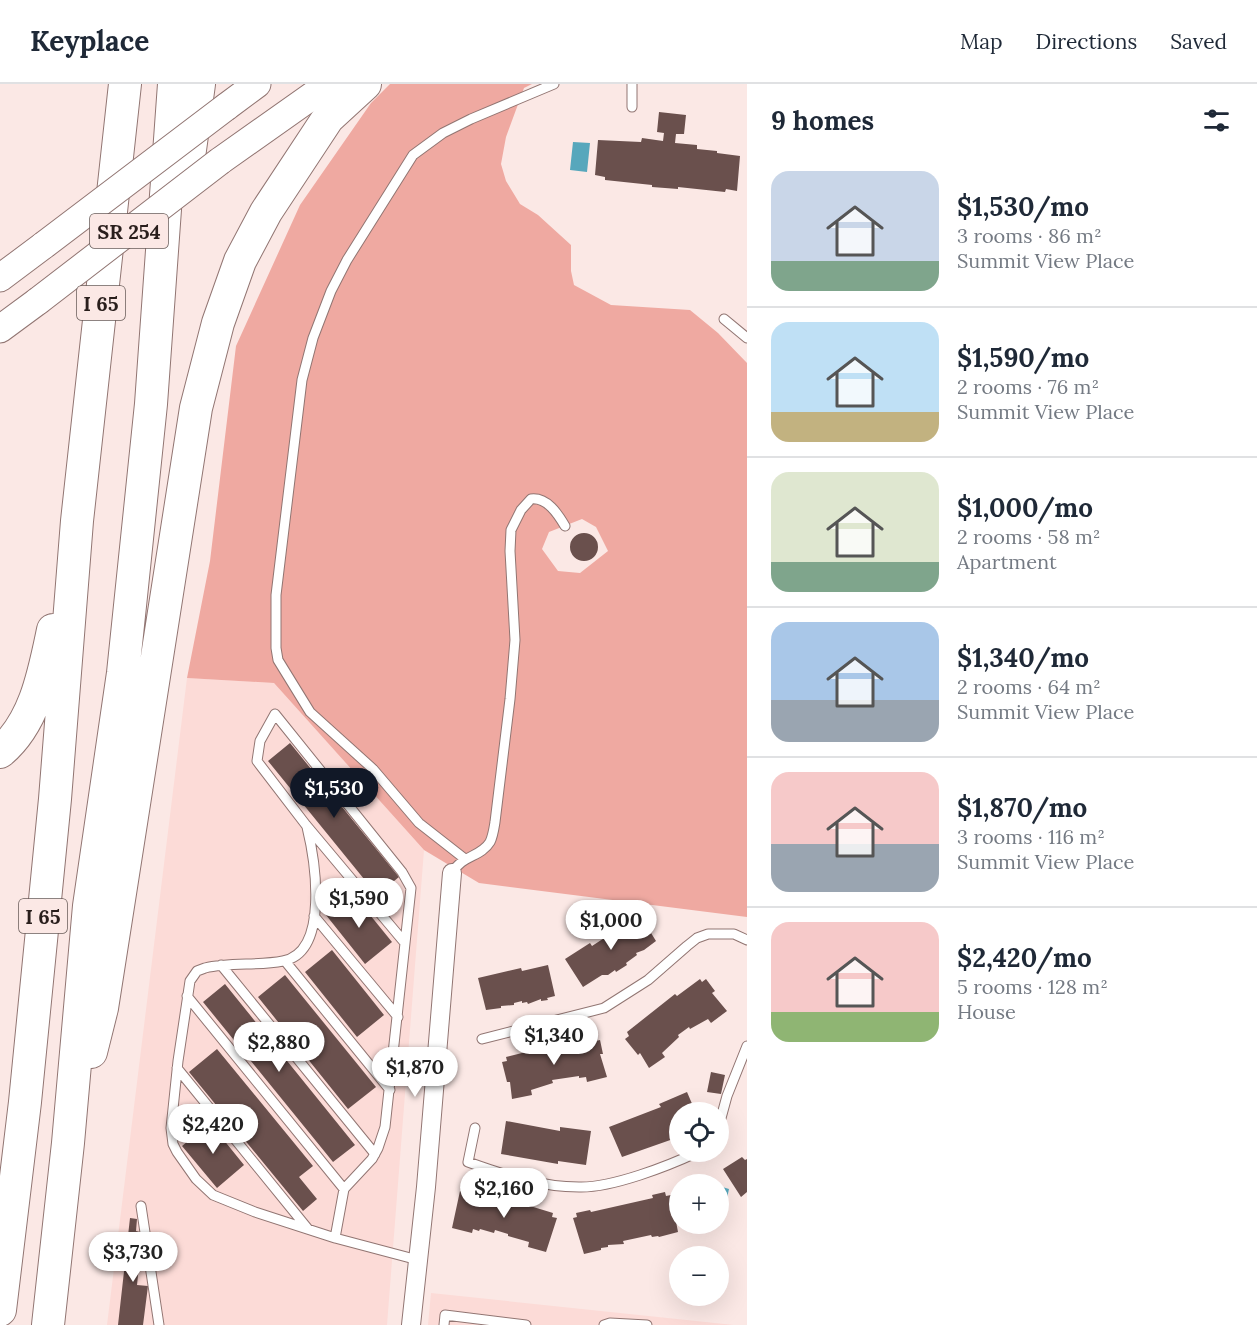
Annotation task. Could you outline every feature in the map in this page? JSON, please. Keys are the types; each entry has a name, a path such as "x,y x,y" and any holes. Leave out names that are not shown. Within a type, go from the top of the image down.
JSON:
{"highway":[{"name":"I 65","path":"0,1310 25,1102 53,823 77,521 125,84"},
{"name":"I 65","path":"48,1325 68,1143 89,906 123,673 151,404 174,84"},
{"path":"151,404 177,247 199,84"},
{"path":"68,1143 102,1008 196,408 218,323 240,261 266,212 328,118 365,84"},
{"path":"0,752 8,746 32,709 45,666 77,521"}],"main road":[{"name":"SR 254","path":"0,278 257,84"},
{"name":"SR 254","path":"0,329 220,160 329,84"}],"street":[{"path":"411,1325 427,1176 452,873"}],"lane":[{"path":"465,859 424,828 373,769 310,712 279,660 276,648 276,595 302,380 313,338 331,291 342,270 413,155 443,133 554,84"},
{"path":"632,84 632,107"},
{"path":"724,319 747,338"},
{"path":"452,873 457,864 485,849 492,840 515,640 511,530 521,510 531,499 537,498 546,502 559,515 565,526"},
{"path":"335,1238 344,1189 375,1154 385,1127 411,888 402,872 275,714 260,741 257,761 306,825 405,942"},
{"path":"306,825 316,878 312,935 309,942 298,954 285,961 221,965 204,968 192,976 177,1068 172,1136 177,1152 196,1179 206,1190 219,1198 309,1230 417,1260"},
{"path":"314,916 398,1017"},
{"path":"482,1039 604,1008 648,980 697,938 708,934 734,934 747,940"},
{"path":"285,961 390,1090"},
{"path":"221,965 375,1154"},
{"path":"188,996 344,1189"},
{"path":"726,1102 743,1065 747,1046"},
{"path":"177,1068 309,1230"},
{"path":"476,1128 468,1162 507,1176 547,1185 581,1188 600,1185 674,1162"},
{"path":"141,1206 159,1325"},
{"path":"444,1325 445,1315 526,1325"},
{"path":"604,1325 621,1323 647,1325"}],"shaded area":[{"path":"390,84 532,84 524,88 506,137 501,164 506,181 520,204 538,215 571,245 571,271 574,285 611,305 690,310 718,333 747,363 747,917 479,883 424,850 274,683 187,678 210,561 236,346 300,205 371,103","holes":["582,519 596,527 608,551 580,573 558,571 542,549 549,532"]},
{"path":"187,678 274,683 424,850 387,1325 107,1325"},
{"path":"431,1293 734,1325 428,1325"}],"water":[{"path":"573,142 590,143 587,172 570,170"}],"building":[{"path":"659,112 686,115 684,134 676,134 675,143 697,145 697,149 740,156 737,191 652,187 652,185 605,180 605,177 595,175 598,140 641,142 642,138 663,141 664,133 657,132"},
{"path":"584,533 594,537 598,547 594,557 584,561 574,557 570,547 574,537"},
{"path":"290,743 399,877 377,895 268,761"},
{"path":"353,894 392,942 365,964 326,915"},
{"path":"638,912 656,941 636,953 637,955 626,963 627,965 616,972 615,970 608,975 602,975 583,987 565,959 590,943 592,946"},
{"path":"332,950 384,1015 357,1037 305,972"},
{"path":"548,965 555,996 547,998 548,1000 541,1001 541,999 528,1004 522,1001 514,1005 486,1010 478,978 521,968 522,971"},
{"path":"285,975 376,1087 348,1109 258,997"},
{"path":"700,979 702,982 706,979 715,991 712,993 727,1011 711,1023 708,1019 690,1029 689,1027 678,1035 679,1037 662,1053 665,1057 649,1068 640,1053 638,1055 625,1039 629,1036 627,1032 675,994 677,996"},
{"path":"225,984 355,1145 333,1162 203,1002"},
{"path":"595,1037 596,1041 600,1040 603,1054 600,1054 607,1077 587,1082 586,1077 579,1078 579,1076 552,1080 553,1083 531,1090 532,1095 512,1099 510,1082 507,1082 502,1062 507,1061 506,1057"},
{"path":"217,1049 313,1166 299,1177 317,1199 303,1211 189,1072"},
{"path":"711,1072 725,1075 721,1094 707,1092"},
{"path":"687,1092 691,1102 669,1102 669,1140 622,1157 609,1127 661,1107 659,1104"},
{"path":"506,1121 560,1131 560,1127 591,1131 586,1165 558,1161 558,1164 501,1154"},
{"path":"210,1123 244,1165 217,1188 182,1146"},
{"path":"742,1157 747,1159 747,1192 741,1197 729,1178 729,1174 723,1169"},
{"path":"466,1189 553,1213 552,1217 557,1218 546,1252 528,1247 529,1242 495,1230 494,1233 473,1229 472,1233 452,1228 460,1191 465,1193"},
{"path":"665,1192 666,1196 669,1195 670,1234 659,1237 651,1235 623,1241 624,1244 608,1245 601,1250 584,1254 573,1218 577,1217 576,1213 590,1210 591,1212 653,1198 652,1195"},
{"path":"130,1218 137,1219 136,1231 140,1232 138,1247 141,1248 137,1285 148,1286 143,1325 118,1325"}]}
